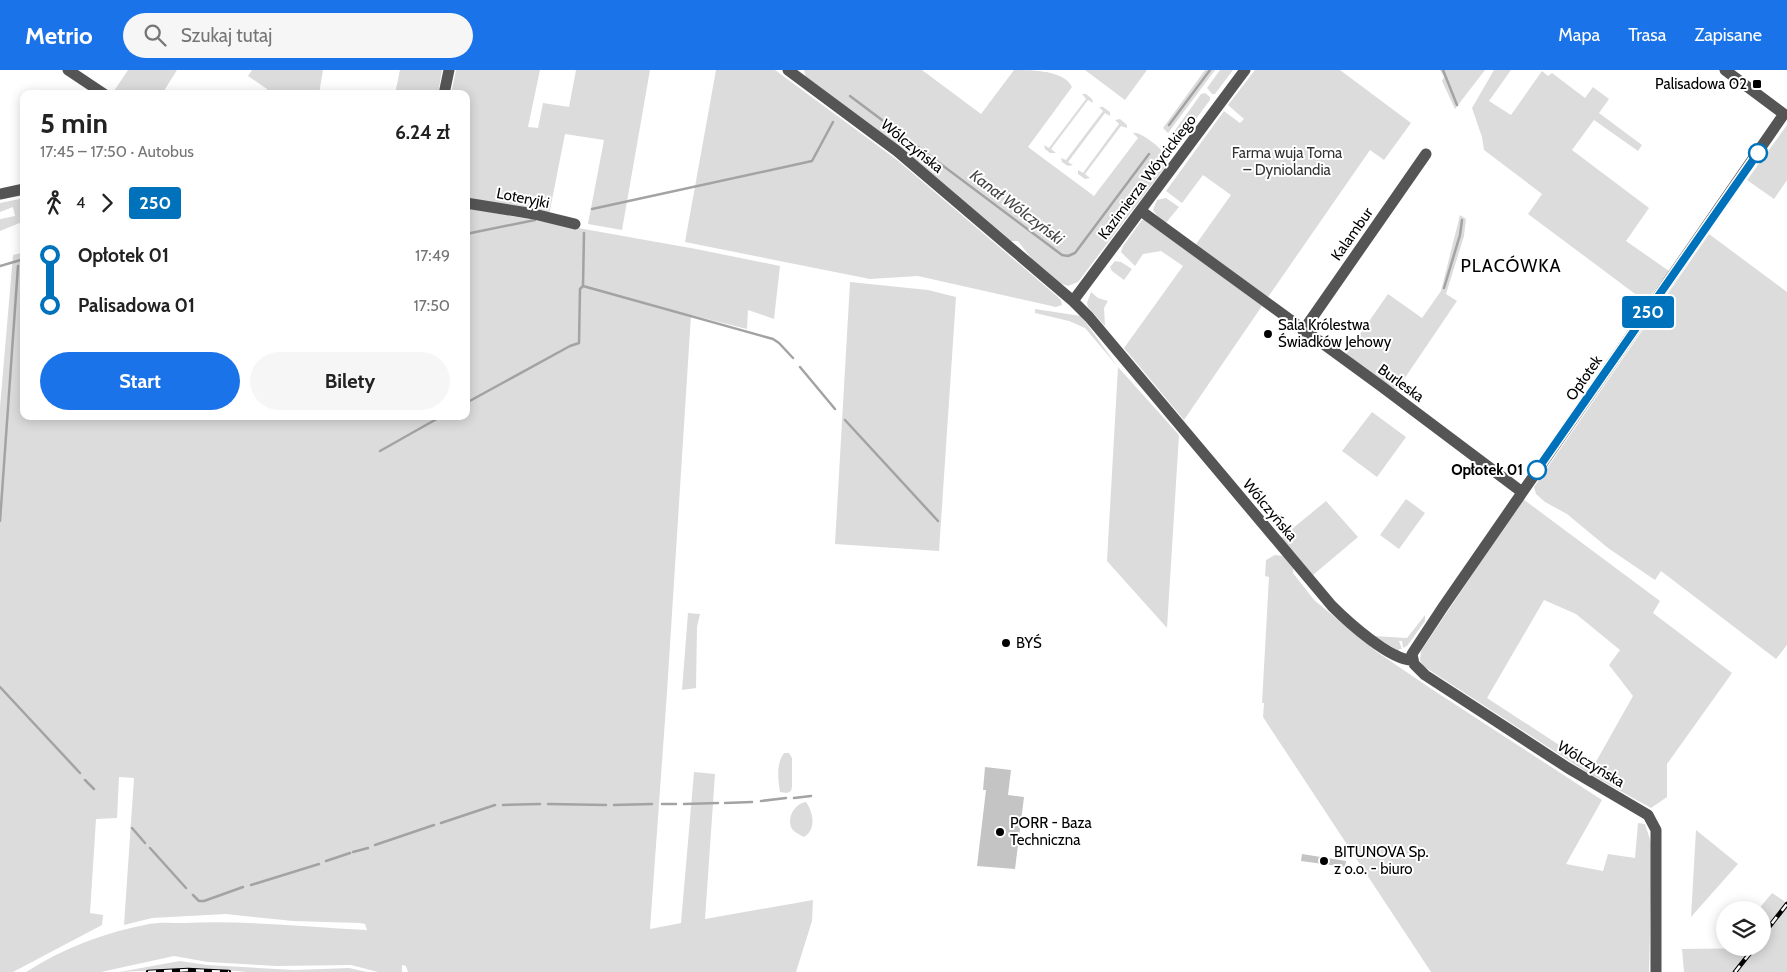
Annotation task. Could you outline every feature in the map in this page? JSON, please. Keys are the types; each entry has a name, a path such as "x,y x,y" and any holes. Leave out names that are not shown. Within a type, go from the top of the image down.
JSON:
{"street":[{"path":"68,70 98,90"},
{"path":"445,90 449,70"},
{"name":"Wólczyńska","path":"788,70 897,151 1073,301 1332,606 1372,640 1398,657 1412,660 1417,668 1432,680 1568,768 1648,815 1656,830 1656,972"},
{"name":"Kazimierza Wóycickiego","path":"1073,301 1245,70"},
{"name":"Opłotek","path":"1412,660 1413,649 1784,114 1725,70"},
{"name":"Kalambur","path":"1303,331 1426,154"},
{"path":"0,194 20,190"},
{"name":"Loteryjki","path":"470,204 534,214 575,224"},
{"name":"Burleska","path":"1141,211 1303,331 1382,386 1522,492"}],"green space":[{"path":"128,70 177,70 164,90 115,90"},
{"path":"252,70 323,70 320,90 267,90 248,76"},
{"path":"400,70 442,70 439,90 396,90"},
{"path":"456,70 540,70 528,127 538,128 543,103 569,107 576,70 650,70 622,230 588,224 604,140 565,134 549,215 470,201 470,90 452,90"},
{"path":"716,70 775,70 897,160 1052,292 1061,300 1062,305 1056,307 918,276 870,279 685,242"},
{"path":"804,70 922,70 981,114 1014,70 1055,74 1068,81 1072,87 1028,147 1094,196 1138,138 1133,133 1137,133 1152,142 1168,159 1166,166 1078,282 1068,286 1046,274 1018,241 1008,241 898,146 806,78"},
{"path":"1085,70 1147,70 1125,100"},
{"path":"1205,70 1215,70 1168,133 1163,128"},
{"path":"1220,70 1233,70 1215,94 1212,94 1207,88"},
{"name":"Farma wuja Toma – Dyniolandia","path":"1255,70 1340,70 1411,123 1384,160 1370,150 1266,300 1194,247 1231,195 1203,175 1182,203 1166,191 1224,111 1240,123 1244,119 1228,105"},
{"path":"1440,70 1485,70 1455,109 1442,81 1444,77"},
{"path":"1494,70 1511,70 1489,101 1511,115 1542,71 1548,76 1552,73 1585,98 1593,87 1609,99 1599,113 1642,145 1638,151 1594,120 1572,150 1649,208 1626,241 1669,271 1646,302 1528,214 1542,194 1484,150 1482,137 1472,108"},
{"path":"1205,93 1210,97 1210,100 1181,139 1171,136 1201,94"},
{"path":"1082,94 1086,94 1092,99 1093,103 1088,100 1051,149 1056,153 1050,153 1045,149 1044,145 1049,148 1086,99"},
{"path":"1099,107 1103,107 1110,112 1110,116 1105,113 1068,162 1073,165 1068,166 1062,162 1061,158 1066,160 1103,111"},
{"path":"1120,119 1127,125 1127,128 1121,126 1085,174 1090,178 1085,179 1078,174 1078,170 1083,173 1119,124 1115,120"},
{"path":"1787,125 1787,180 1774,199 1747,180"},
{"path":"1166,198 1179,207 1164,225 1153,210 1157,200"},
{"path":"20,199 20,223 0,231 0,219 15,216 13,207 0,212 0,203"},
{"path":"470,209 780,266 774,319 748,310 747,329 691,315 650,929 681,923 694,772 715,774 705,919 813,900 812,921 796,972 408,972 406,966 402,965 402,972 378,972 351,965 277,966 208,962 174,956 101,972 26,972 40,963 85,942 133,927 153,923 253,923 367,930 365,924 360,923 293,921 226,914 152,918 124,925 134,778 119,777 117,818 96,819 90,913 103,915 102,925 13,972 0,972 0,407 13,255 20,253 20,420 470,420"},
{"path":"1460,215 1466,219 1464,236 1446,294 1457,301 1396,391 1344,357 1388,294 1422,318 1441,291"},
{"path":"1142,220 1146,220 1262,306 1184,420 1124,348 1183,266 1161,251 1143,254 1135,266 1121,252 1123,246"},
{"path":"1709,234 1787,292 1787,645 1776,659 1661,571 1655,580 1608,548 1567,514 1545,502 1536,494 1534,487"},
{"path":"1115,261 1121,262 1132,269 1124,280 1112,271 1110,267"},
{"path":"850,282 928,290 956,297 939,551 835,544"},
{"path":"1091,292 1098,298 1108,301 1104,308 1105,326 1088,307 1087,303"},
{"path":"1035,309 1081,316 1118,367 1085,328 1069,321 1035,313"},
{"path":"1118,367 1179,435 1167,628 1107,561"},
{"path":"1372,412 1406,437 1377,477 1342,451"},
{"path":"1406,499 1425,513 1399,549 1380,535"},
{"path":"1523,499 1660,601 1653,613 1732,673 1667,764 1667,797 1651,808 1588,773 1423,666 1420,660 1421,651","holes":["1544,600 1576,614 1620,650 1609,665 1633,696 1593,767 1487,698"]},
{"path":"1326,501 1358,537 1313,575 1281,538"},
{"path":"1275,555 1283,556 1293,568 1293,573 1314,600 1377,652 1602,800 1566,864 1603,871 1608,854 1635,858 1638,823 1645,824 1652,846 1649,972 1431,972 1263,717 1264,703 1262,703 1269,577 1265,576 1266,560"},
{"path":"688,613 700,614 697,627 696,688 682,690"},
{"path":"1425,615 1425,621 1407,646 1403,648 1402,641 1399,641 1402,649 1399,649 1399,651 1374,636 1407,638"},
{"path":"784,753 789,753 792,758 792,787 791,791 787,793 780,792 778,772 781,757"},
{"path":"806,802 811,811 812,826 804,837 792,829 790,819 796,807"},
{"path":"1696,830 1738,864 1691,917"},
{"path":"1772,893 1787,903 1787,972 1684,972 1682,949 1716,949 1716,956 1771,956 1771,901 1765,901"},
{"path":"180,961 207,965 294,970 349,968 367,972 247,972 201,968 119,972"}],"building":[{"name":"PORR - Baza Techniczna","path":"985,767 1011,770 1008,795 1024,797 1015,869 977,866 986,790 983,790"},
{"name":"BITUNOVA Sp. z o.o. - biuro","path":"1302,854 1346,861 1345,867 1301,861"}],"waterway":[{"name":"Kanał Wólczyński","path":"1169,125 1210,70"},
{"path":"1443,70 1457,105"},
{"name":"Kanał Wólczyński","path":"850,96 1062,255 1068,256 1075,253 1149,154"},
{"name":"Kanał Wólczyński","path":"592,209 812,161 833,122"},
{"name":"Kanał Wólczyński","path":"470,233 535,220"},
{"path":"1444,288 1460,235 1462,220"},
{"path":"470,401 570,346 579,343 584,233"},
{"name":"Kanał Wólczyński","path":"0,266 20,260"},
{"path":"0,521 18,266"},
{"path":"583,286 773,339 793,358"},
{"path":"800,367 835,409"},
{"path":"380,451 435,420"},
{"path":"845,420 938,521"},
{"path":"0,687 80,773"},
{"path":"85,780 94,789"},
{"path":"794,798 811,796"},
{"path":"761,801 786,798"},
{"path":"725,803 752,802"},
{"path":"684,804 718,803"},
{"path":"503,805 540,804"},
{"path":"548,804 606,805"},
{"path":"614,805 652,804"},
{"path":"662,804 676,804"},
{"path":"441,823 495,805"},
{"path":"375,845 434,825"},
{"path":"132,828 145,843"},
{"path":"150,848 186,888"},
{"path":"353,852 368,848"},
{"path":"326,861 350,853"},
{"path":"251,885 319,864"},
{"path":"193,895 199,901 204,901 243,887"}],"railway":[{"path":"1771,924 1787,904"},
{"path":"1735,972 1748,956"},
{"path":"148,972 188,970 229,972"}],"bus line":[{"name":"250","path":"1537,470 1758,153"}],"place":[{"name":"Palisadowa 02","path":"1757,84"},
{"name":"Sala Królestwa Świadków Jehowy","path":"1268,334"},
{"name":"Opłotek 01","path":"1537,470"},
{"name":"BYŚ","path":"1006,643"},
{"name":"PORR - Baza Techniczna","path":"1000,832"},
{"name":"BITUNOVA Sp. z o.o. - biuro","path":"1324,861"}],"district":[{"name":"PLACÓWKA","path":"1511,266"}]}
